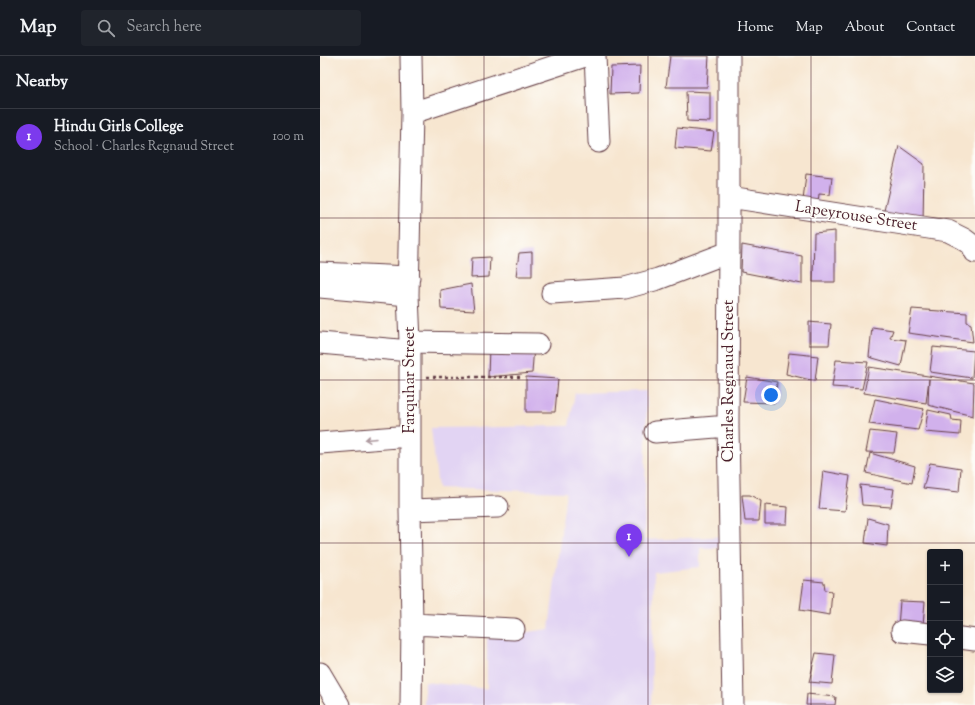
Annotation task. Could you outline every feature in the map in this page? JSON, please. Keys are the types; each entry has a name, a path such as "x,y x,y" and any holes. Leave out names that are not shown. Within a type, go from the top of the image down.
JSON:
{"street":[{"name":"Farquhar Street","path":"411,56 412,113 408,286 410,347 412,624 411,705"},
{"path":"412,113 585,56"},
{"path":"595,56 599,142"},
{"name":"Charles Regnaud Street","path":"729,56 728,426 733,705"},
{"name":"Lapeyrouse Street","path":"729,197 948,231 972,245 975,252"},
{"path":"552,292 625,288 658,279 729,252"},
{"path":"320,273 408,286"},
{"path":"320,287 408,286"},
{"path":"320,344 410,347 538,344"},
{"path":"655,432 728,426"},
{"path":"320,443 410,436"},
{"path":"410,510 498,507"},
{"path":"412,624 514,629"},
{"path":"902,631 927,634"},
{"path":"963,638 975,640"},
{"path":"320,673 339,705"}],"path":[{"path":"410,377 523,377"}],"shaded area":[{"path":"647,391 644,540 730,536 730,548 700,548 700,567 654,572 651,705 424,705 425,682 487,689 487,638 549,629 566,492 438,488 431,428 569,426 575,393"}],"building":[{"path":"670,56 709,56 707,87 666,87"},
{"path":"640,66 639,93 610,94 611,67"},
{"path":"686,91 710,92 710,122 687,121"},
{"path":"677,128 714,132 711,151 675,148"},
{"path":"899,146 924,164 923,223 883,215"},
{"path":"806,174 832,177 830,195 819,194 818,203 803,201"},
{"path":"835,231 835,282 813,282 814,233"},
{"path":"742,245 802,256 802,284 741,272"},
{"path":"532,252 532,276 516,276 519,253"},
{"path":"490,257 489,277 471,278 472,258"},
{"path":"471,284 474,311 441,309 440,290"},
{"path":"912,309 967,313 967,322 971,324 973,342 908,333"},
{"path":"809,322 831,324 829,345 809,345"},
{"path":"872,327 893,330 890,338 906,340 901,366 869,357"},
{"path":"534,346 532,373 488,377 489,347"},
{"path":"933,347 974,351 972,378 930,372"},
{"path":"789,353 818,356 815,381 786,374"},
{"path":"836,360 868,362 862,389 832,387"},
{"path":"869,367 974,383 973,416 928,405 929,379 926,403 864,393"},
{"path":"526,377 558,379 555,412 526,412"},
{"path":"747,377 777,382 775,403 743,402"},
{"path":"875,399 924,409 918,430 869,424"},
{"path":"928,410 951,415 952,420 961,421 960,435 925,432"},
{"path":"870,431 897,434 894,453 866,452"},
{"path":"870,453 915,466 912,483 866,473"},
{"path":"930,463 961,468 959,492 923,488"},
{"path":"823,471 850,476 845,511 819,509"},
{"path":"860,485 894,489 891,507 862,505"},
{"path":"742,495 750,495 761,501 759,521 745,521"},
{"path":"765,505 788,507 787,524 765,524"},
{"path":"868,518 888,524 887,546 865,543"},
{"path":"804,580 824,582 825,590 832,591 830,615 800,610"},
{"path":"900,601 925,602 923,625 898,627"},
{"path":"816,653 835,655 832,684 809,682"},
{"path":"807,694 836,697 835,705 806,705"}],"place":[{"name":"Hindu Girls College","path":"629,557"}]}
